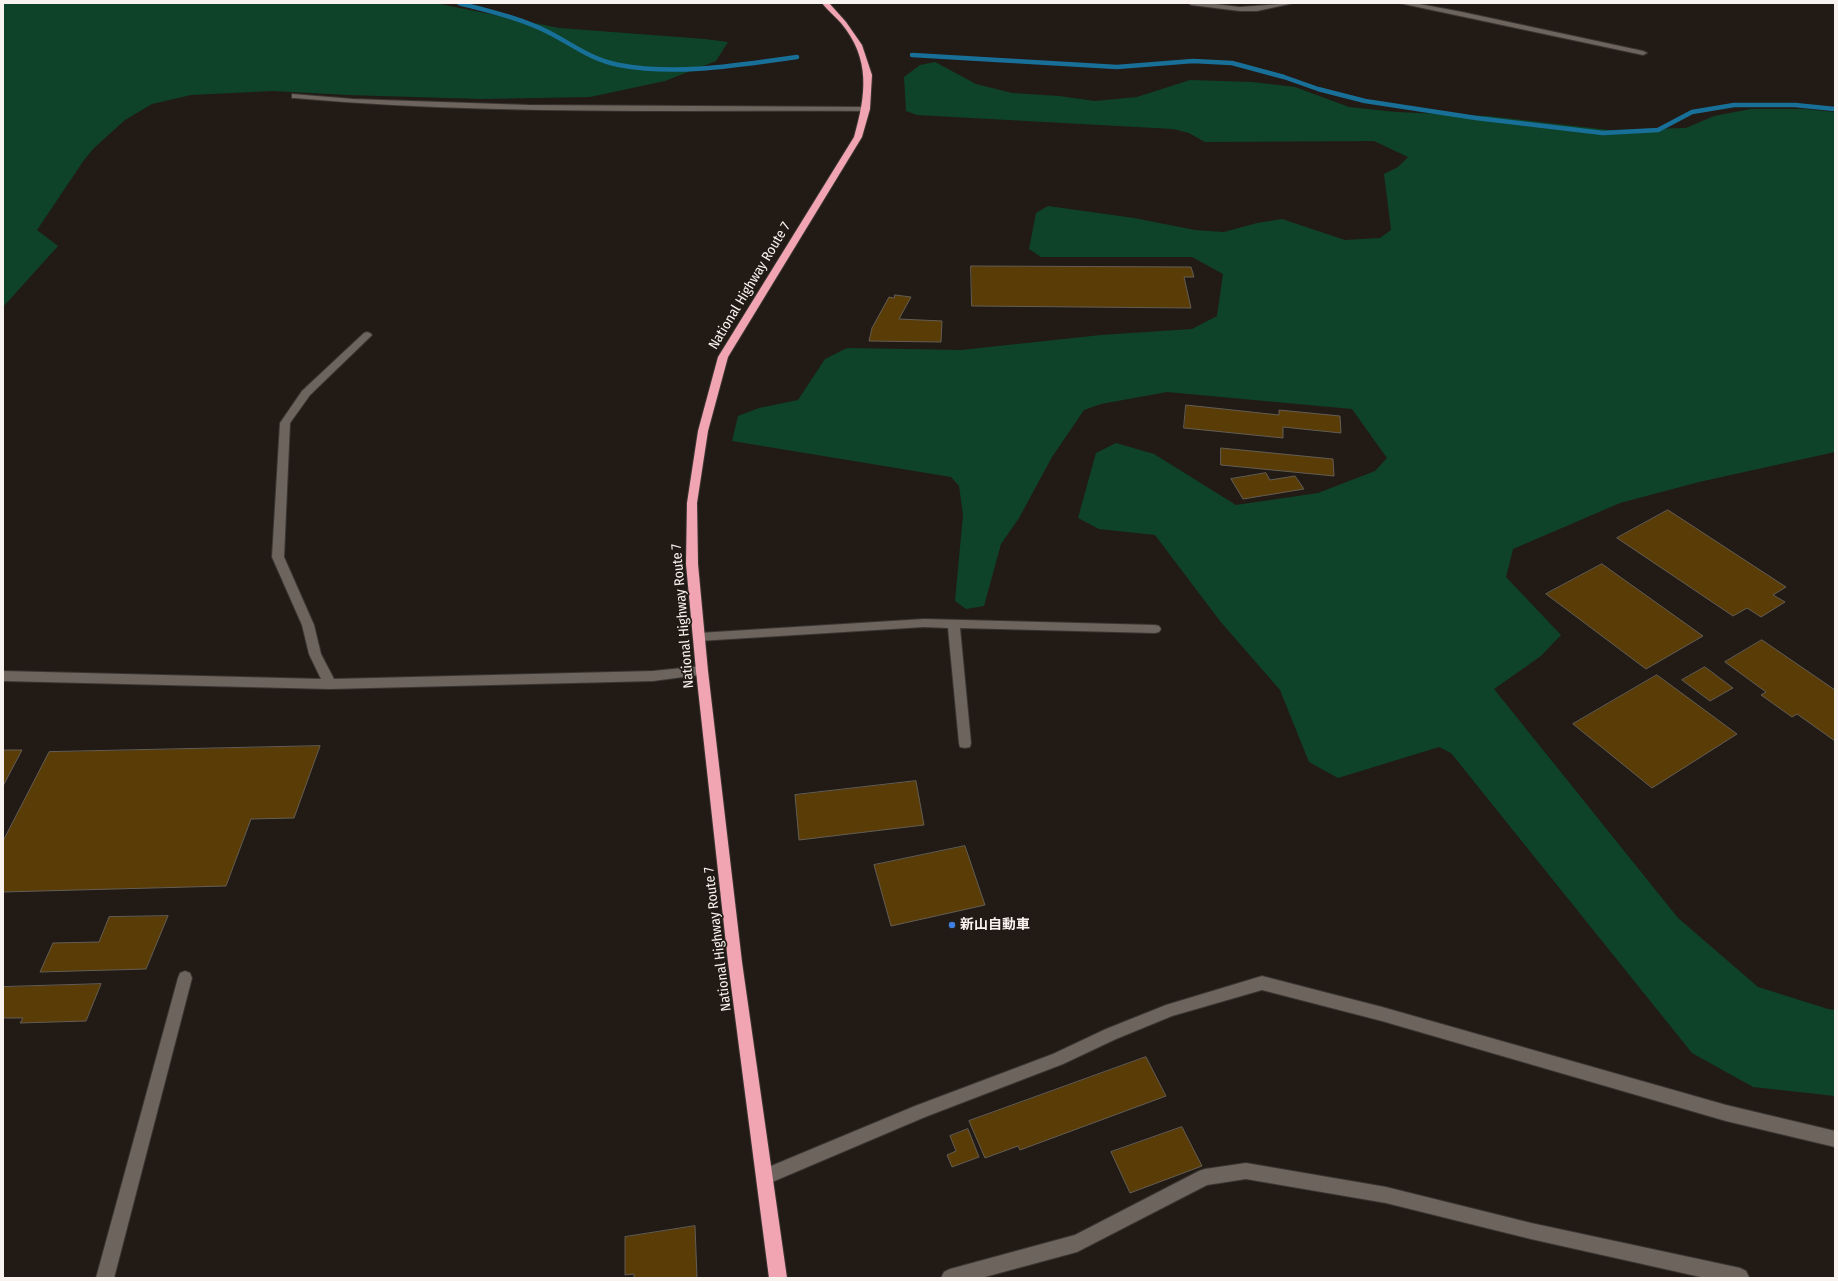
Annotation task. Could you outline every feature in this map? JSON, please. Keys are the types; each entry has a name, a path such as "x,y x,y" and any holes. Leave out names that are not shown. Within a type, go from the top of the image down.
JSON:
{"highway":[{"name":"National Highway Route 7","path":"778,1278 735,962 702,671 692,564 692,503 703,431 723,357 858,137 866,109 868,75 858,45 844,23 825,3"}],"street":[{"path":"1191,3 1240,9 1257,9 1291,3"},
{"path":"1402,3 1479,17 1584,42 1642,53"},
{"path":"296,96 353,101 528,107 866,109"},
{"path":"330,684 315,654 308,625 278,557 285,423 306,394 367,335"},
{"path":"699,637 924,623 1156,629"},
{"path":"954,624 965,743"},
{"path":"3,676 330,684 653,676 702,671"},
{"path":"105,1278 185,978"},
{"path":"765,1177 921,1112 1058,1059 1111,1034 1171,1010 1262,983 1382,1014 1726,1113 1835,1139"},
{"path":"950,1278 1077,1243 1205,1177 1246,1171 1386,1195 1531,1231 1740,1277"}],"green space":[{"path":"3,3 435,3 559,28 728,42 716,61 665,81 590,97 482,99 273,91 191,95 152,104 125,120 94,148 84,160 37,230 58,246 3,307"},
{"path":"935,62 976,84 1012,93 1059,96 1095,101 1137,97 1190,80 1252,82 1295,87 1349,107 1396,112 1488,116 1609,130 1686,128 1714,116 1751,109 1804,109 1835,112 1835,452 1699,482 1620,503 1513,549 1506,577 1561,635 1541,656 1494,689 1678,918 1758,987 1835,1010 1835,1096 1753,1087 1692,1053 1451,753 1439,747 1338,778 1309,762 1280,690 1220,621 1155,535 1099,529 1078,518 1096,453 1116,443 1154,454 1236,505 1318,493 1375,471 1387,458 1352,409 1167,392 1101,404 1084,410 1052,457 1019,518 1001,544 984,606 966,609 955,601 963,515 959,486 951,477 732,441 738,416 759,408 798,400 825,359 847,348 961,350 1101,335 1192,329 1217,316 1223,274 1192,257 1041,257 1029,249 1036,213 1048,206 1134,218 1195,230 1224,232 1257,223 1282,219 1345,240 1380,238 1391,230 1384,174 1398,167 1408,157 1374,141 1205,142 1189,133 1173,129 917,115 906,111 904,77 920,65"}],"building":[{"path":"971,266 1191,267 1194,277 1184,277 1191,308 972,306"},
{"path":"895,295 911,297 899,319 942,321 941,342 869,341 872,328 889,297 894,298"},
{"path":"1186,405 1279,415 1279,410 1340,416 1341,433 1283,427 1283,438 1184,428"},
{"path":"1221,448 1333,459 1334,476 1221,465"},
{"path":"1266,473 1270,480 1295,476 1304,489 1243,499 1231,479"},
{"path":"1668,510 1786,587 1773,595 1785,602 1761,617 1747,608 1733,616 1617,538"},
{"path":"1602,564 1703,636 1646,669 1546,594"},
{"path":"1762,640 1835,690 1835,741 1797,714 1792,717 1761,695 1766,692 1725,662"},
{"path":"1705,667 1733,688 1710,701 1682,680"},
{"path":"1657,675 1737,734 1652,788 1573,724"},
{"path":"320,746 294,818 251,819 226,886 3,892 3,841 49,752"},
{"path":"3,750 22,750 3,786"},
{"path":"916,781 924,825 799,840 795,795"},
{"path":"965,846 985,905 891,926 874,865"},
{"path":"168,916 146,969 40,972 53,943 99,942 109,917"},
{"path":"101,984 86,1021 20,1023 23,1018 3,1018 3,987"},
{"path":"1146,1057 1166,1096 1020,1150 1018,1146 985,1158 969,1121"},
{"path":"1182,1127 1202,1166 1130,1193 1111,1152"},
{"path":"968,1129 979,1157 952,1167 947,1155 956,1151 950,1136"},
{"path":"695,1226 697,1278 634,1278 634,1274 625,1275 625,1237"}],"waterway":[{"path":"459,3 504,15 537,27 591,56 619,65 663,70 686,69 730,66 797,57"},
{"path":"912,55 1117,67 1193,61 1232,63 1284,77 1318,89 1365,101 1476,118 1603,133 1658,130 1692,112 1734,105 1795,105 1835,109"}],"place":[{"name":"新山自動車","path":"952,925"}]}
